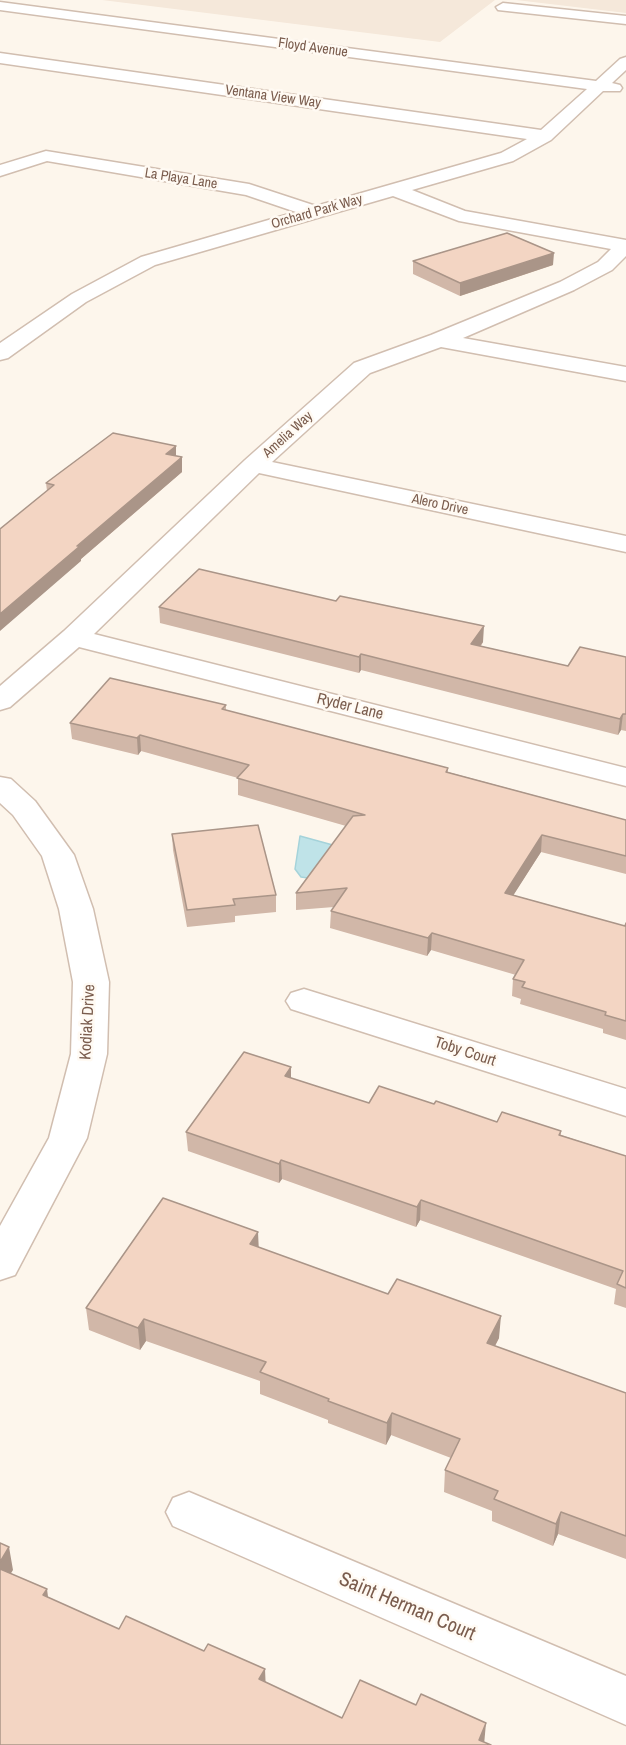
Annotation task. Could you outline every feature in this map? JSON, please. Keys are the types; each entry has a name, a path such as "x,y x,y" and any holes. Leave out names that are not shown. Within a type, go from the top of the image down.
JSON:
{"street":[{"name":"Floyd Avenue","path":"38,0 616,75 626,90"},
{"name":"Floyd Avenue","path":"0,6 616,75"},
{"path":"504,7 626,20"},
{"name":"Ventana View Way","path":"0,58 545,136"},
{"name":"Orchard Park Way","path":"0,353 79,298 148,261 507,157 545,136 616,75"},
{"name":"La Playa Lane","path":"0,171 46,156 249,190 314,212"},
{"path":"394,190 459,215 507,226 626,246"},
{"name":"Amelia Way","path":"0,700 74,637 254,465 362,368 439,340 567,286 605,266 626,246"},
{"path":"439,340 626,374"},
{"name":"Alero Drive","path":"254,465 626,544"},
{"name":"Ryder Lane","path":"74,637 626,777"},
{"name":"Kodiak Drive","path":"0,786 24,808 58,855 76,909 91,982 89,1054 68,1138 0,1264"},
{"name":"Toby Court","path":"304,1001 626,1103"},
{"name":"Saint Herman Court","path":"189,1512 626,1701"}],"shaded area":[{"path":"102,0 495,0 440,42"},
{"path":"516,0 626,0 626,13"}],"water":[{"path":"300,836 340,847 315,879 301,877 295,869"}],"building":[{"path":"507,233 554,253 460,283 413,261"},
{"path":"113,433 176,446 166,454 182,457 0,614 0,529 54,485 46,483"},
{"path":"199,569 336,601 340,596 484,626 471,644 568,666 580,647 626,657 626,714 623,714 620,719 361,654 359,657 159,607"},
{"path":"110,678 226,705 222,709 448,768 446,772 626,820 626,856 542,835 505,893 625,926 626,923 626,1021 605,1015 606,1012 522,987 525,982 513,979 524,960 432,933 428,938 331,911 347,888 296,893 353,816 365,815 237,778 249,765 140,735 137,738 70,723"},
{"path":"258,825 276,895 233,899 235,905 187,910 172,834"},
{"path":"244,1052 291,1067 285,1076 369,1103 379,1086 434,1104 436,1101 497,1122 502,1112 561,1131 559,1135 626,1156 626,1288 617,1284 623,1271 421,1200 417,1207 281,1160 279,1164 186,1132"},
{"path":"163,1198 258,1232 250,1244 388,1294 397,1279 501,1316 487,1343 626,1393 626,1536 561,1512 556,1524 494,1499 498,1491 445,1470 460,1439 392,1413 387,1423 260,1372 266,1362 144,1319 138,1328 86,1308"},
{"path":"0,1543 9,1547 0,1562"},
{"path":"0,1569 47,1589 43,1595 119,1629 126,1616 204,1651 208,1644 265,1669 259,1679 342,1718 360,1680 416,1705 421,1694 486,1723 479,1740 491,1745 0,1745"}]}
